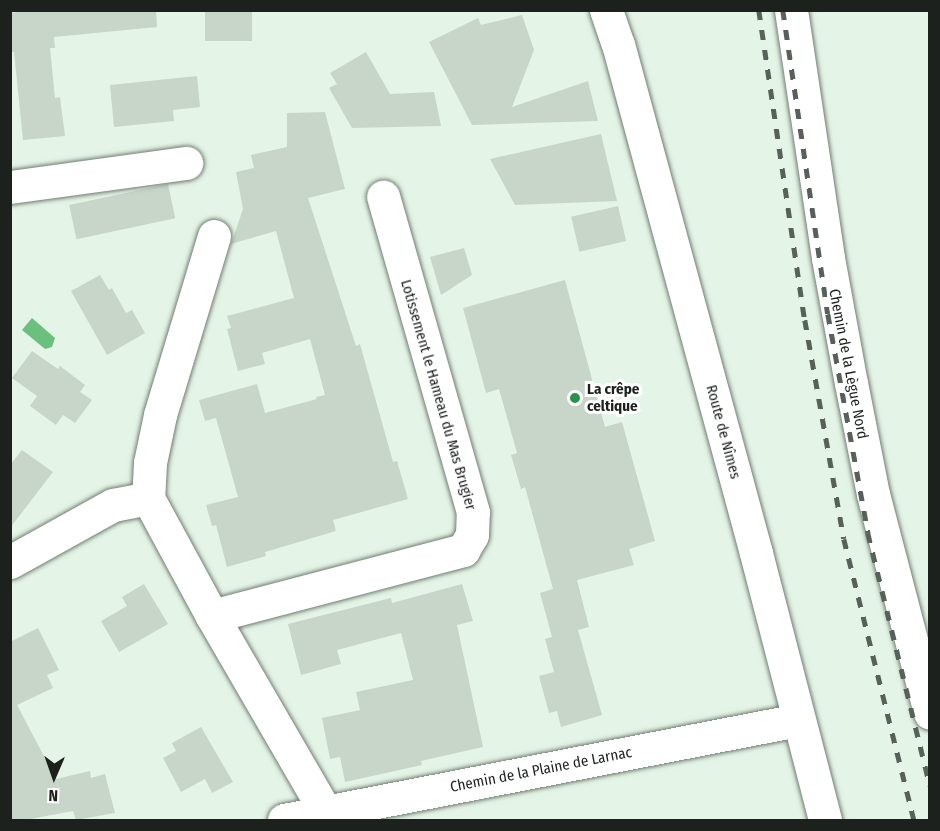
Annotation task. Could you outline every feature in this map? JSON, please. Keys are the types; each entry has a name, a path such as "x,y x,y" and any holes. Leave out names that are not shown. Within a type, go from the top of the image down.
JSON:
{"street":[{"name":"Route de Nîmes","path":"606,10 618,44 756,553 825,820"},
{"name":"Route de Nîmes","path":"615,10 618,44"},
{"name":"Chemin de la Lègue Nord","path":"791,10 828,258 851,383 873,494 930,712"},
{"path":"10,188 186,163"},
{"name":"Lotissement le Hameau du Mas Brugier","path":"212,616 463,549 472,535 472,512 383,197"},
{"path":"214,236 159,415 150,463 148,498 212,616 326,813"},
{"path":"10,562 113,505 148,498"},
{"name":"Chemin de la Plaine de Larnac","path":"284,820 798,720"}],"shaded area":[{"path":"32,318 55,338 52,347 45,349 22,330"}],"building":[{"path":"33,10 156,10 157,27 54,37 55,48 50,48 55,98 60,97 65,136 23,140 14,52 10,52 10,13"},
{"path":"205,10 252,10 252,41 205,41"},
{"path":"522,15 534,50 512,107 588,81 598,121 472,125 429,42 478,18 481,25"},
{"path":"366,52 390,94 434,92 441,126 352,128 329,88 337,84 330,73"},
{"path":"197,76 200,107 173,110 174,121 114,127 110,85"},
{"path":"325,112 345,189 308,198 356,346 360,344 393,462 397,461 408,499 333,520 336,531 265,552 266,556 227,567 216,525 212,526 206,505 238,497 216,418 205,421 199,400 257,384 265,413 325,395 310,339 262,353 265,364 238,371 227,329 231,328 227,316 294,298 276,231 231,244 243,209 236,172 254,168 251,155 287,147 287,113"},
{"path":"601,134 617,201 515,205 490,159"},
{"path":"168,184 175,218 76,239 69,205"},
{"path":"618,206 626,241 579,252 571,217"},
{"path":"464,248 472,275 441,295 430,257"},
{"path":"100,275 109,290 112,288 126,313 132,310 145,333 107,355 71,291"},
{"path":"565,280 605,427 622,422 655,541 629,549 634,565 577,580 589,627 578,630 602,715 561,727 557,711 549,713 539,676 554,672 545,639 552,637 540,593 553,589 525,487 521,489 511,455 517,453 499,389 486,393 463,308"},
{"path":"32,351 58,369 60,366 85,385 80,392 92,400 75,423 63,415 56,425 30,406 37,396 12,378"},
{"path":"22,450 53,472 10,528 10,465"},
{"path":"144,584 168,624 119,652 101,621 127,606 122,597"},
{"path":"462,584 473,621 457,625 483,747 421,761 422,765 345,782 340,757 330,759 322,718 360,710 356,692 413,680 401,633 337,650 341,664 301,675 288,624 391,598 392,603"},
{"path":"38,628 59,670 47,675 53,688 17,705 56,779 90,771 91,778 105,774 115,813 76,820 73,811 25,820 10,820 10,642"},
{"path":"201,727 233,782 212,793 205,779 181,792 163,758 176,751 172,743"}],"railway":[{"path":"759,10 805,320 844,539 914,820"},
{"path":"783,10 828,314 868,533 930,785"}],"place":[{"name":"La crêpe celtique","path":"575,398"}]}
